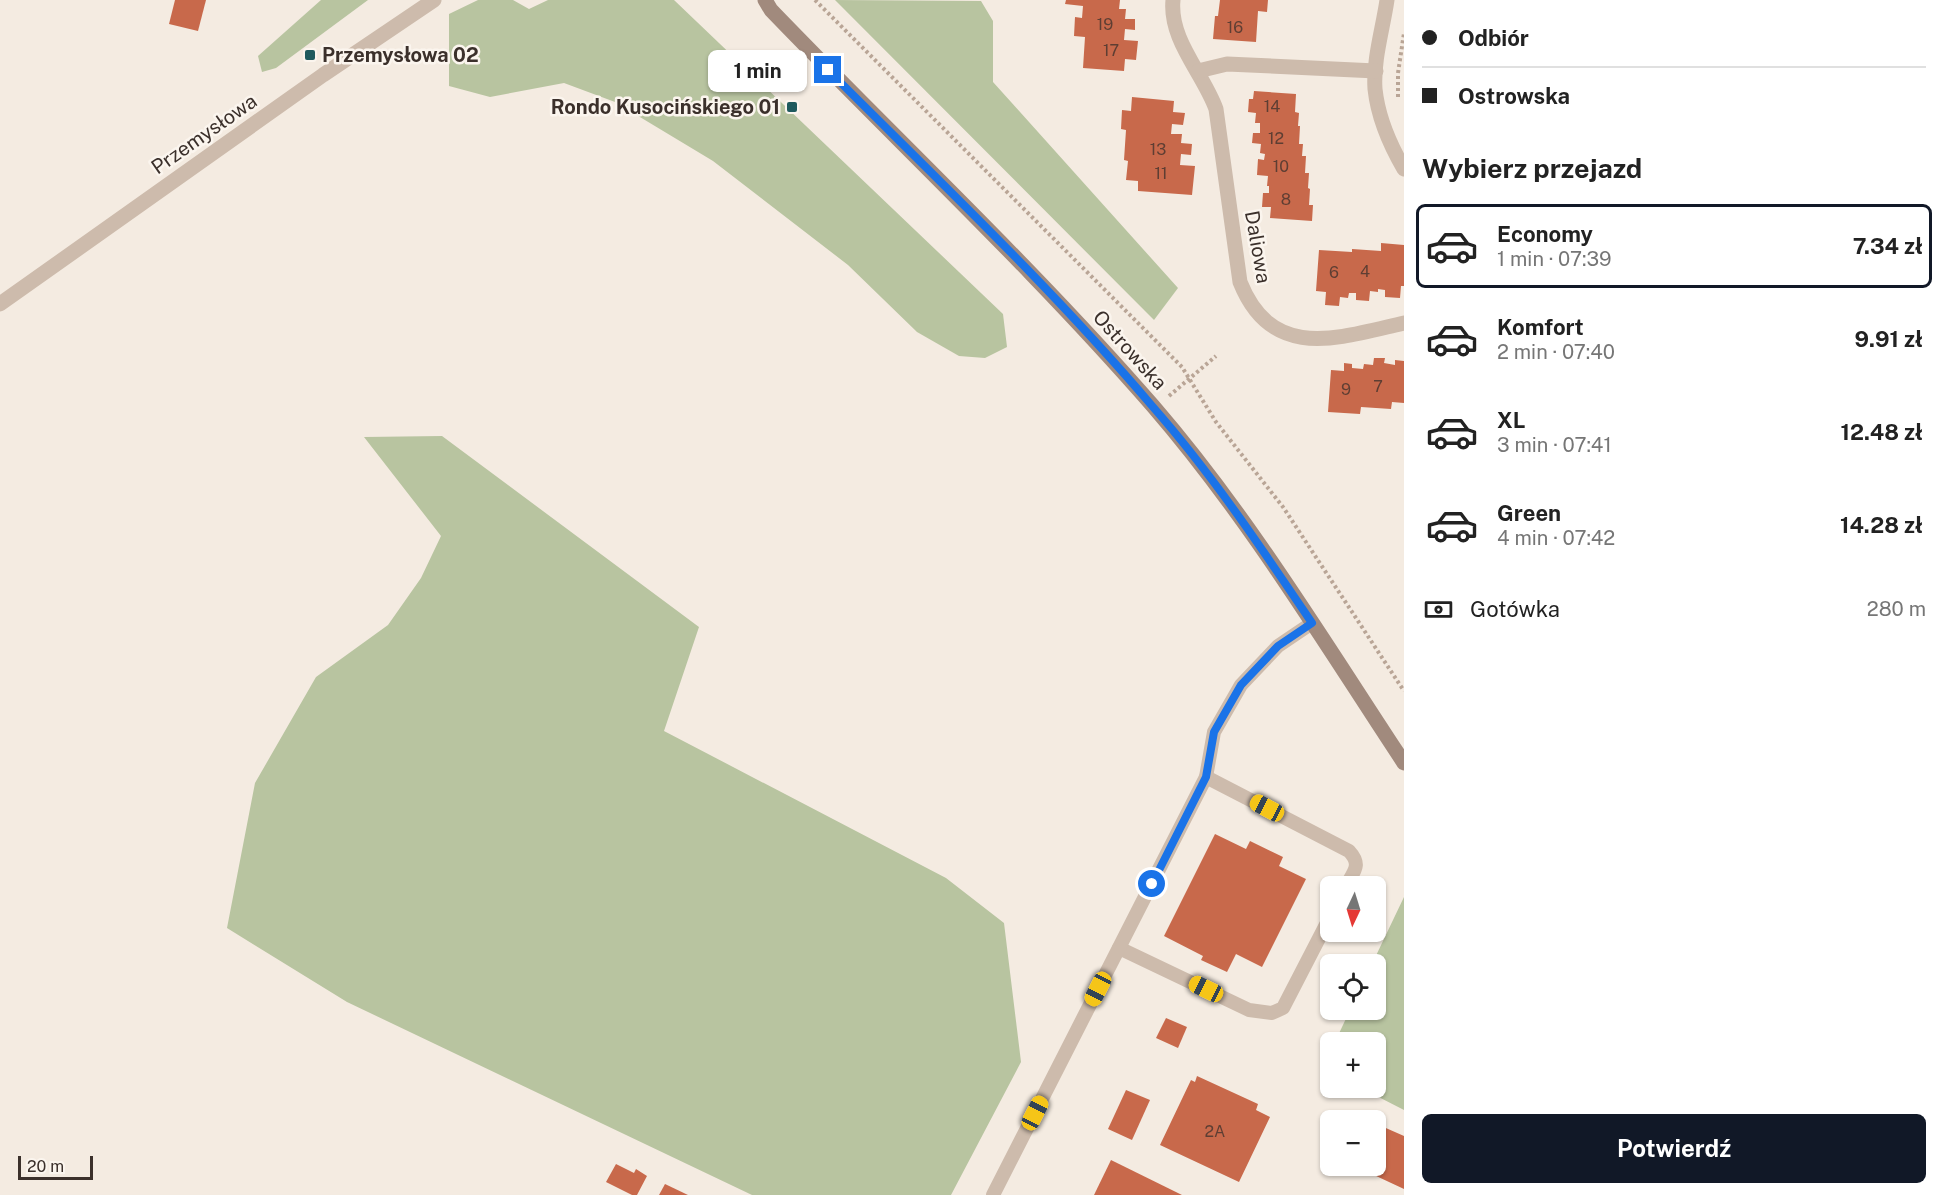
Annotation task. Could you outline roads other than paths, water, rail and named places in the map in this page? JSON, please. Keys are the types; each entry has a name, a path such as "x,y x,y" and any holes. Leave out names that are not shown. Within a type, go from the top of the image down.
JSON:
{"main road":[{"name":"Ostrowska","path":"751,0 768,5 1060,304 1154,407 1232,506 1404,763"}],"street":[{"name":"Przemysłowa","path":"0,304 323,75 434,0"},
{"name":"Daliowa","path":"1173,0 1175,28 1210,91 1216,109 1240,282 1256,313 1271,326 1288,335 1309,339 1332,338 1404,323"},
{"path":"1387,0 1375,89 1389,142 1404,169"},
{"path":"1198,71 1227,64 1376,71"}],"lane":[{"path":"993,1195 1206,777 1214,732 1241,685 1278,646 1312,623"},
{"path":"1206,777 1349,851 1356,858 1357,866 1352,876"},
{"path":"1119,948 1249,1010 1272,1013 1283,1008 1320,936"}],"place":[{"name":"Przemysłowa 02","path":"310,55"},
{"name":"Rondo Kusocińskiego 01","path":"792,107"}]}
